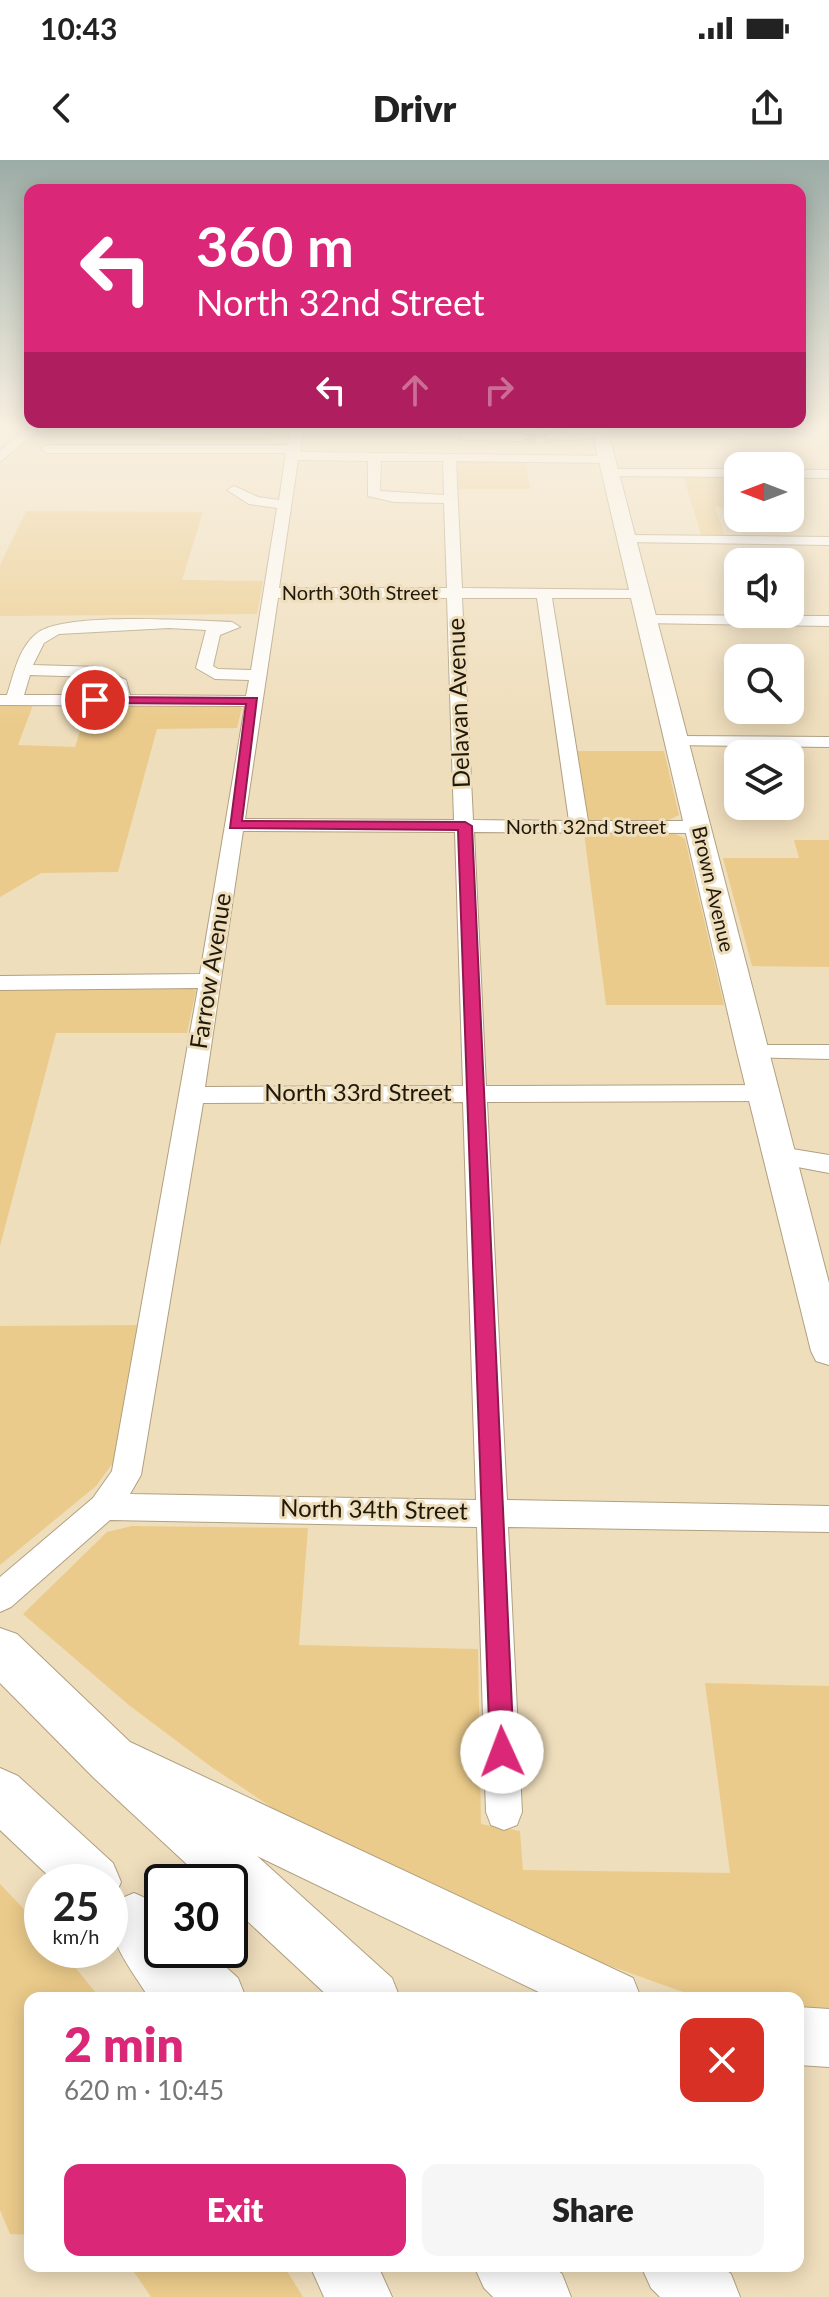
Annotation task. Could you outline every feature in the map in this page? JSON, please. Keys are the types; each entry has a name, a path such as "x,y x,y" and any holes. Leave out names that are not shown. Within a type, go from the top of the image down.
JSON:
{"highway":[{"path":"0,1650 112,1760 365,1992"},
{"path":"112,1760 600,1992"},
{"path":"0,1794 75,1864"},
{"path":"143,1928 178,1992"},
{"path":"143,1928 212,1992"},
{"path":"804,2036 829,2038"},
{"path":"345,2272 360,2297"},
{"path":"512,2272 539,2297"},
{"path":"680,2272 708,2297"}],"main road":[{"name":"Brown Avenue","path":"625,527 752,1052 780,1156 819,1271 829,1351"}],"street":[{"name":"Farrow Avenue","path":"104,1507 126,1475 192,1095 281,527"},
{"name":"Delavan Avenue","path":"451,527 504,1812"},
{"path":"628,539 829,541"},
{"name":"North 30th Street","path":"270,593 642,593"},
{"path":"544,593 579,826"},
{"path":"648,620 829,621"},
{"path":"7,700 25,670 34,642 41,633 57,629 169,623 264,628"},
{"path":"228,627 213,632 204,668 215,674 257,675"},
{"path":"25,670 99,672 120,684 122,700"},
{"path":"7,700 253,701"},
{"path":"678,741 829,742"},
{"name":"North 32nd Street","path":"234,825 698,827"},
{"path":"0,983 209,981"},
{"path":"752,1052 829,1052"},
{"name":"North 33rd Street","path":"192,1095 764,1093"},
{"path":"780,1156 829,1164"},
{"path":"0,1597 104,1507"},
{"name":"North 34th Street","path":"104,1507 829,1519"}],"shaded area":[{"path":"18,527 198,527 182,580 263,581 257,614 0,616 0,565"},
{"path":"699,527 722,527 725,537 702,537"},
{"path":"89,703 237,705 242,708 237,728 157,729 118,872 41,873 0,897 0,704 33,705 18,745 75,747"},
{"path":"573,751 664,751 679,815 667,821 584,821"},
{"path":"584,833 674,833 685,839 724,1005 606,1005"},
{"path":"794,840 829,840 829,967 752,966 723,858 799,858"},
{"path":"188,986 196,991 187,1033 56,1033 0,1246 0,990"},
{"path":"139,1325 113,1463 96,1486 0,1565 0,1326"},
{"path":"132,1526 308,1528 299,1645 478,1649 481,1824 520,1831 523,1870 730,1873 705,1683 829,1686 829,2022 804,2020 804,1992 683,1992 574,1953 298,1825 210,1766 130,1706 23,1614 107,1532"},
{"path":"0,1884 24,1909 24,1968 76,1968 95,1992 24,1992 24,2235 10,2234 0,2210"},
{"path":"134,2272 288,2272 303,2297 151,2297"}],"route":[{"path":"95,700 253,701 234,825 465,826 502,1752"}]}
